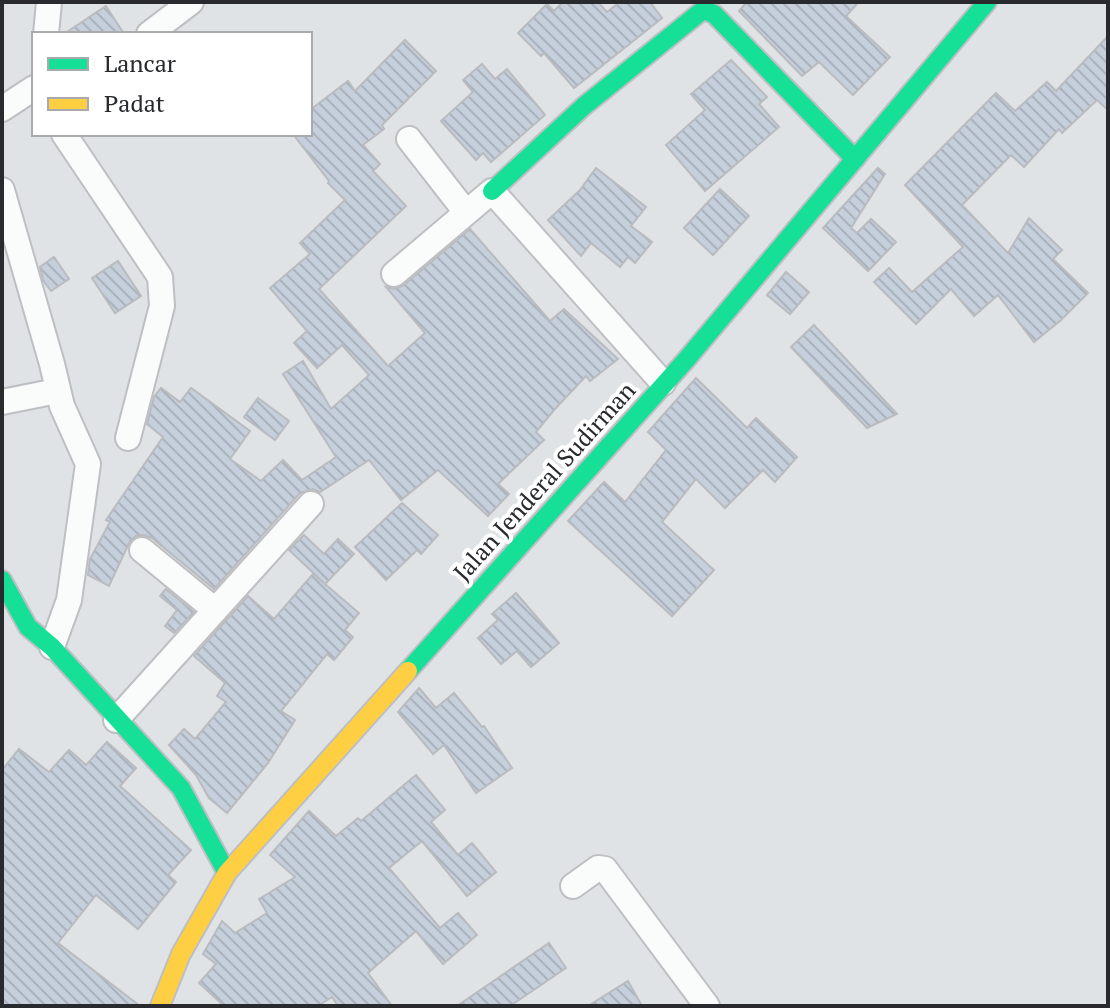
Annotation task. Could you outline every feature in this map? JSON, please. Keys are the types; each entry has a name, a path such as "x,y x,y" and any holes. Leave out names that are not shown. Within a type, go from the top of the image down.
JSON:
{"main road":[{"name":"Jalan Jenderal Sudirman","path":"160,1006 181,955 227,873 663,383 987,2"},
{"path":"492,191 584,106 703,10 714,14 855,159"},
{"path":"2,580 20,617 181,788 227,873"}],"street":[{"path":"46,32 49,2"},
{"path":"152,32 191,2"},
{"path":"2,109 32,93"},
{"path":"65,136 160,277 162,306 128,438"},
{"path":"409,139 465,211"},
{"path":"2,190 52,364 50,392 88,464 69,600 48,645"},
{"path":"394,274 492,191 663,383"},
{"path":"10,400 50,392"},
{"path":"116,720 311,504"},
{"path":"142,550 215,610"},
{"path":"573,886 598,868 605,869 707,1006"}],"building":[{"path":"563,2 598,2 607,12 620,2 650,2 662,18 574,88 544,53 541,56 518,33 547,4 554,11"},
{"path":"747,2 859,2 846,16 890,57 853,95 819,62 802,76 739,11"},
{"path":"106,6 123,32 67,32"},
{"path":"1108,36 1108,110 1097,100 1062,133 1059,129 1024,167 1011,155 962,205 1008,253 1029,218 1062,250 1053,259 1088,293 1034,342 998,295 974,316 951,289 916,324 874,282 889,268 912,292 963,247 905,185 996,93 1015,111 1047,82 1056,91"},
{"path":"405,40 436,71 382,125 384,129 363,145 380,164 373,171 406,206 319,289 388,366 425,333 386,287 396,289 404,285 470,229 550,321 564,309 618,359 590,381 586,376 554,410 536,432 544,440 498,484 509,494 488,516 438,470 401,500 369,460 320,492 313,489 300,493 214,589 152,538 144,535 130,541 109,586 88,575 90,559 110,522 106,520 163,437 147,424 154,397 161,388 180,402 191,388 250,431 230,459 261,481 283,460 302,480 336,457 283,374 303,361 331,409 369,375 342,345 317,368 294,343 307,331 270,288 310,254 300,243 345,200 328,183 295,136 312,136 312,108 348,81 355,91"},
{"path":"731,60 767,97 759,104 779,127 705,191 666,145 705,110 691,94"},
{"path":"482,64 495,79 507,69 545,115 491,162 483,153 476,160 441,121 473,92 463,80"},
{"path":"596,168 646,207 631,226 652,242 635,263 628,257 620,267 591,243 581,256 548,220 580,190"},
{"path":"878,168 885,174 851,228 857,233 871,219 896,242 868,271 823,228"},
{"path":"720,189 749,216 713,255 684,228"},
{"path":"54,257 69,279 51,291 43,280 40,267"},
{"path":"118,261 141,296 115,313 92,278"},
{"path":"786,272 809,292 790,314 767,295"},
{"path":"814,325 897,414 867,428 791,347"},
{"path":"696,378 747,428 756,418 797,457 775,482 763,470 725,508 696,479 662,522 714,570 672,616 568,521 604,482 625,502 666,450 648,432"},
{"path":"258,398 289,421 275,440 244,417"},
{"path":"402,503 438,535 421,554 417,550 386,580 355,547"},
{"path":"304,535 324,554 338,539 354,554 325,584 359,613 345,630 353,637 334,660 327,654 281,711 295,720 268,763 227,813 209,798 196,775 169,745 184,729 195,739 226,702 217,696 225,683 194,656 248,596 274,619 313,574 324,583 289,550"},
{"path":"166,589 194,612 174,633 165,626 177,610 160,596"},
{"path":"516,593 559,643 531,667 517,651 501,664 478,638 498,620 492,614"},
{"path":"419,688 436,708 454,693 484,726 512,768 476,793 444,745 433,754 398,712"},
{"path":"107,742 136,768 120,786 191,850 168,875 176,882 138,929 96,895 58,943 140,1006 2,1006 2,770 19,749 49,772 69,750 86,765"},
{"path":"416,775 445,810 431,822 458,855 472,843 496,872 467,896 422,841 389,868 440,928 458,913 477,935 443,964 416,931 368,973 392,1006 338,1006 332,997 318,1006 224,1006 199,983 216,964 203,954 222,921 235,933 267,913 259,899 295,877 270,855 309,811 336,836 358,818 361,821"},
{"path":"549,943 566,968 510,1006 457,1006"},
{"path":"628,981 642,1006 588,1006"}],"traffic: fast":[{"path":"408,671 686,360 987,2"},
{"path":"492,191 584,106 703,10 714,14 855,159"},
{"path":"2,580 28,627 52,647 181,788 227,873"}],"traffic: slow":[{"path":"160,1006 181,954 227,873 408,671"}]}
